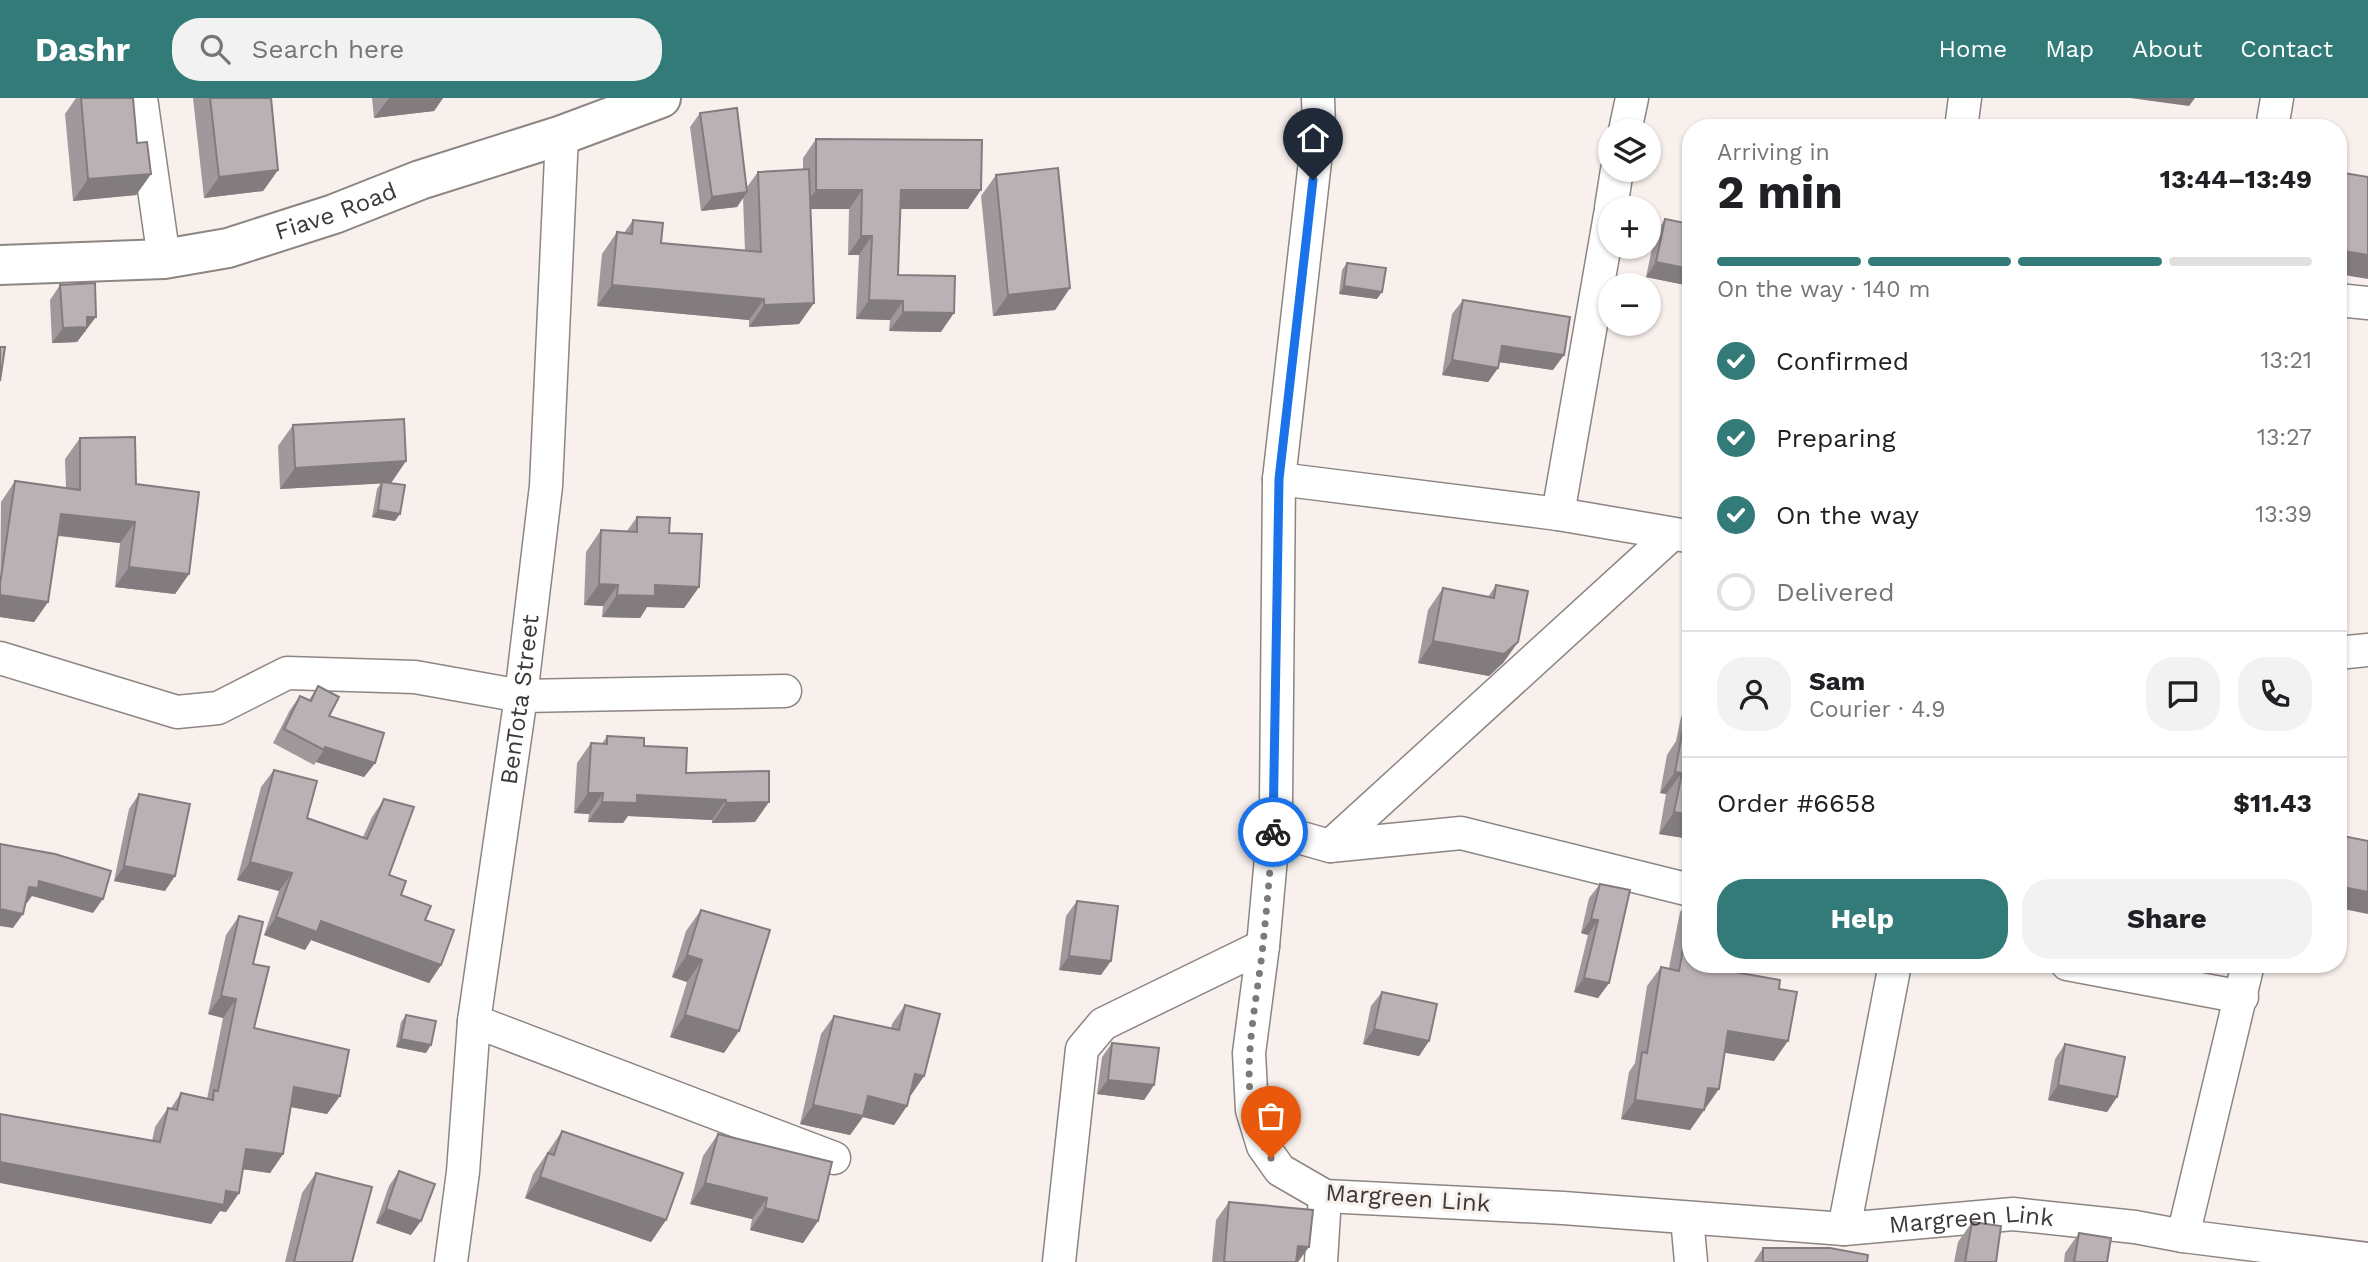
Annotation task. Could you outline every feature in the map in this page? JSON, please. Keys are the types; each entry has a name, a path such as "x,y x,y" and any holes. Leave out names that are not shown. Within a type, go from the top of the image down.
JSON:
{"street":[{"path":"141,98 164,259"},
{"name":"Fiave Road","path":"0,265 164,259 228,248 334,214 420,180 562,135 661,98"},
{"name":"Margreen Link","path":"1318,98 1319,126 1279,479 1273,830 1263,946 1249,1053 1252,1110 1263,1146 1280,1170 1325,1196 1844,1230 2013,1214 2135,1227 2183,1236 2368,1259"},
{"path":"1628,119 1632,98"},
{"path":"1962,119 1965,98"},
{"path":"2274,119 2277,98"},
{"name":"BenTota Street","path":"451,1262 463,1172 474,1021 521,696 546,486 562,135"},
{"path":"1558,514 1602,259"},
{"path":"2347,301 2368,303"},
{"path":"1279,479 1558,514 1681,535"},
{"path":"1330,846 1681,535"},
{"path":"2347,652 2368,650"},
{"path":"0,658 177,712 218,708 288,673 415,677 521,696 785,691"},
{"path":"1273,830 1330,846 1461,834 1682,888"},
{"path":"1059,1262 1082,1049 1103,1024 1263,946"},
{"path":"1844,1230 1893,973"},
{"path":"2115,973 2242,997"},
{"path":"2183,1236 2246,973"},
{"path":"474,1021 834,1158"},
{"path":"1321,1262 1325,1196"},
{"path":"1687,1218 1691,1262"}],"building":[{"path":"81,98 133,98 137,143 147,142 151,174 88,179"},
{"path":"210,98 271,98 278,170 219,177"},
{"path":"737,108 747,192 712,197 700,113"},
{"path":"816,139 982,140 981,190 901,190 898,275 955,276 954,313 903,312 903,301 869,300 872,236 861,236 862,190 816,190"},
{"path":"1058,168 1070,288 1008,295 996,175"},
{"path":"809,169 814,303 764,305 764,299 612,285 617,232 632,234 633,220 663,223 661,243 761,252 758,172"},
{"path":"2347,174 2368,177 2368,255 2347,252"},
{"path":"1665,219 1682,222 1682,267 1656,262 1657,259 1661,259"},
{"path":"1347,263 1386,268 1382,292 1344,286"},
{"path":"95,283 96,317 87,317 87,327 63,328 60,285"},
{"path":"1463,300 1570,317 1564,355 1502,346 1498,368 1452,360"},
{"path":"0,347 5,347 0,381"},
{"path":"404,419 406,461 295,468 293,425"},
{"path":"135,437 136,484 199,492 189,574 129,567 135,522 61,514 48,602 0,595 15,481 80,490 80,438"},
{"path":"382,482 405,485 400,514 378,510"},
{"path":"637,517 670,518 669,533 702,534 699,587 655,585 655,596 617,595 618,585 599,584 601,530 637,532"},
{"path":"1496,585 1528,591 1518,642 1504,654 1433,641 1443,588 1494,598"},
{"path":"318,686 339,697 329,716 384,733 375,763 325,747 324,750 284,729 300,696 311,701"},
{"path":"1682,733 1682,773 1675,772"},
{"path":"607,736 644,738 644,746 687,748 686,773 769,771 769,802 726,803 726,800 637,795 637,803 602,802 603,793 588,793 591,743 607,744"},
{"path":"274,770 317,781 307,818 367,839 384,799 414,807 389,875 406,881 401,895 431,906 425,920 454,930 441,965 321,921 317,932 276,917 292,873 250,862"},
{"path":"1682,773 1682,814 1674,812"},
{"path":"139,794 190,804 175,876 124,866"},
{"path":"2347,837 2368,841 2368,892 2347,888"},
{"path":"0,844 55,854 111,871 103,899 39,881 38,888 29,887 23,914 0,909"},
{"path":"1600,884 1630,890 1609,983 1584,978 1598,920 1591,919"},
{"path":"1077,901 1118,906 1111,961 1069,956"},
{"path":"701,910 770,930 739,1031 685,1015 702,960 687,955"},
{"path":"239,916 263,922 253,964 269,967 254,1028 349,1050 340,1096 294,1087 283,1154 246,1149 239,1193 226,1191 224,1205 0,1162 0,1114 160,1142 168,1108 177,1110 181,1093 213,1100 214,1090 218,1091 236,999 221,996"},
{"path":"1682,955 1682,973 1740,973 1780,980 1779,989 1797,992 1788,1041 1728,1031 1719,1089 1708,1088 1704,1110 1635,1100 1642,1052 1647,1053 1661,967 1679,971"},
{"path":"1382,992 1437,1004 1429,1041 1374,1029"},
{"path":"905,1005 940,1014 924,1076 915,1074 907,1106 868,1096 863,1116 813,1105 834,1016 899,1030"},
{"path":"406,1015 436,1021 431,1045 401,1039"},
{"path":"1112,1043 1159,1048 1154,1085 1108,1080"},
{"path":"2065,1044 2125,1057 2117,1097 2058,1085"},
{"path":"562,1131 683,1173 666,1220 540,1177 548,1153 554,1155"},
{"path":"718,1134 832,1162 818,1221 765,1208 767,1198 705,1183"},
{"path":"399,1171 435,1184 421,1221 386,1209"},
{"path":"316,1173 372,1187 352,1262 294,1262"},
{"path":"1229,1202 1313,1210 1309,1247 1298,1246 1296,1262 1224,1262"},
{"path":"1972,1222 2001,1226 1996,1262 1965,1262"},
{"path":"2079,1233 2111,1238 2107,1262 2074,1262"},
{"path":"1763,1248 1830,1248 1868,1255 1867,1262 1763,1262"}],"way so far":[{"path":"1271,1158 1263,1146 1252,1110 1249,1053 1263,946 1273,832"}],"route":[{"path":"1273,832 1276,803 1279,479 1313,180"}]}
